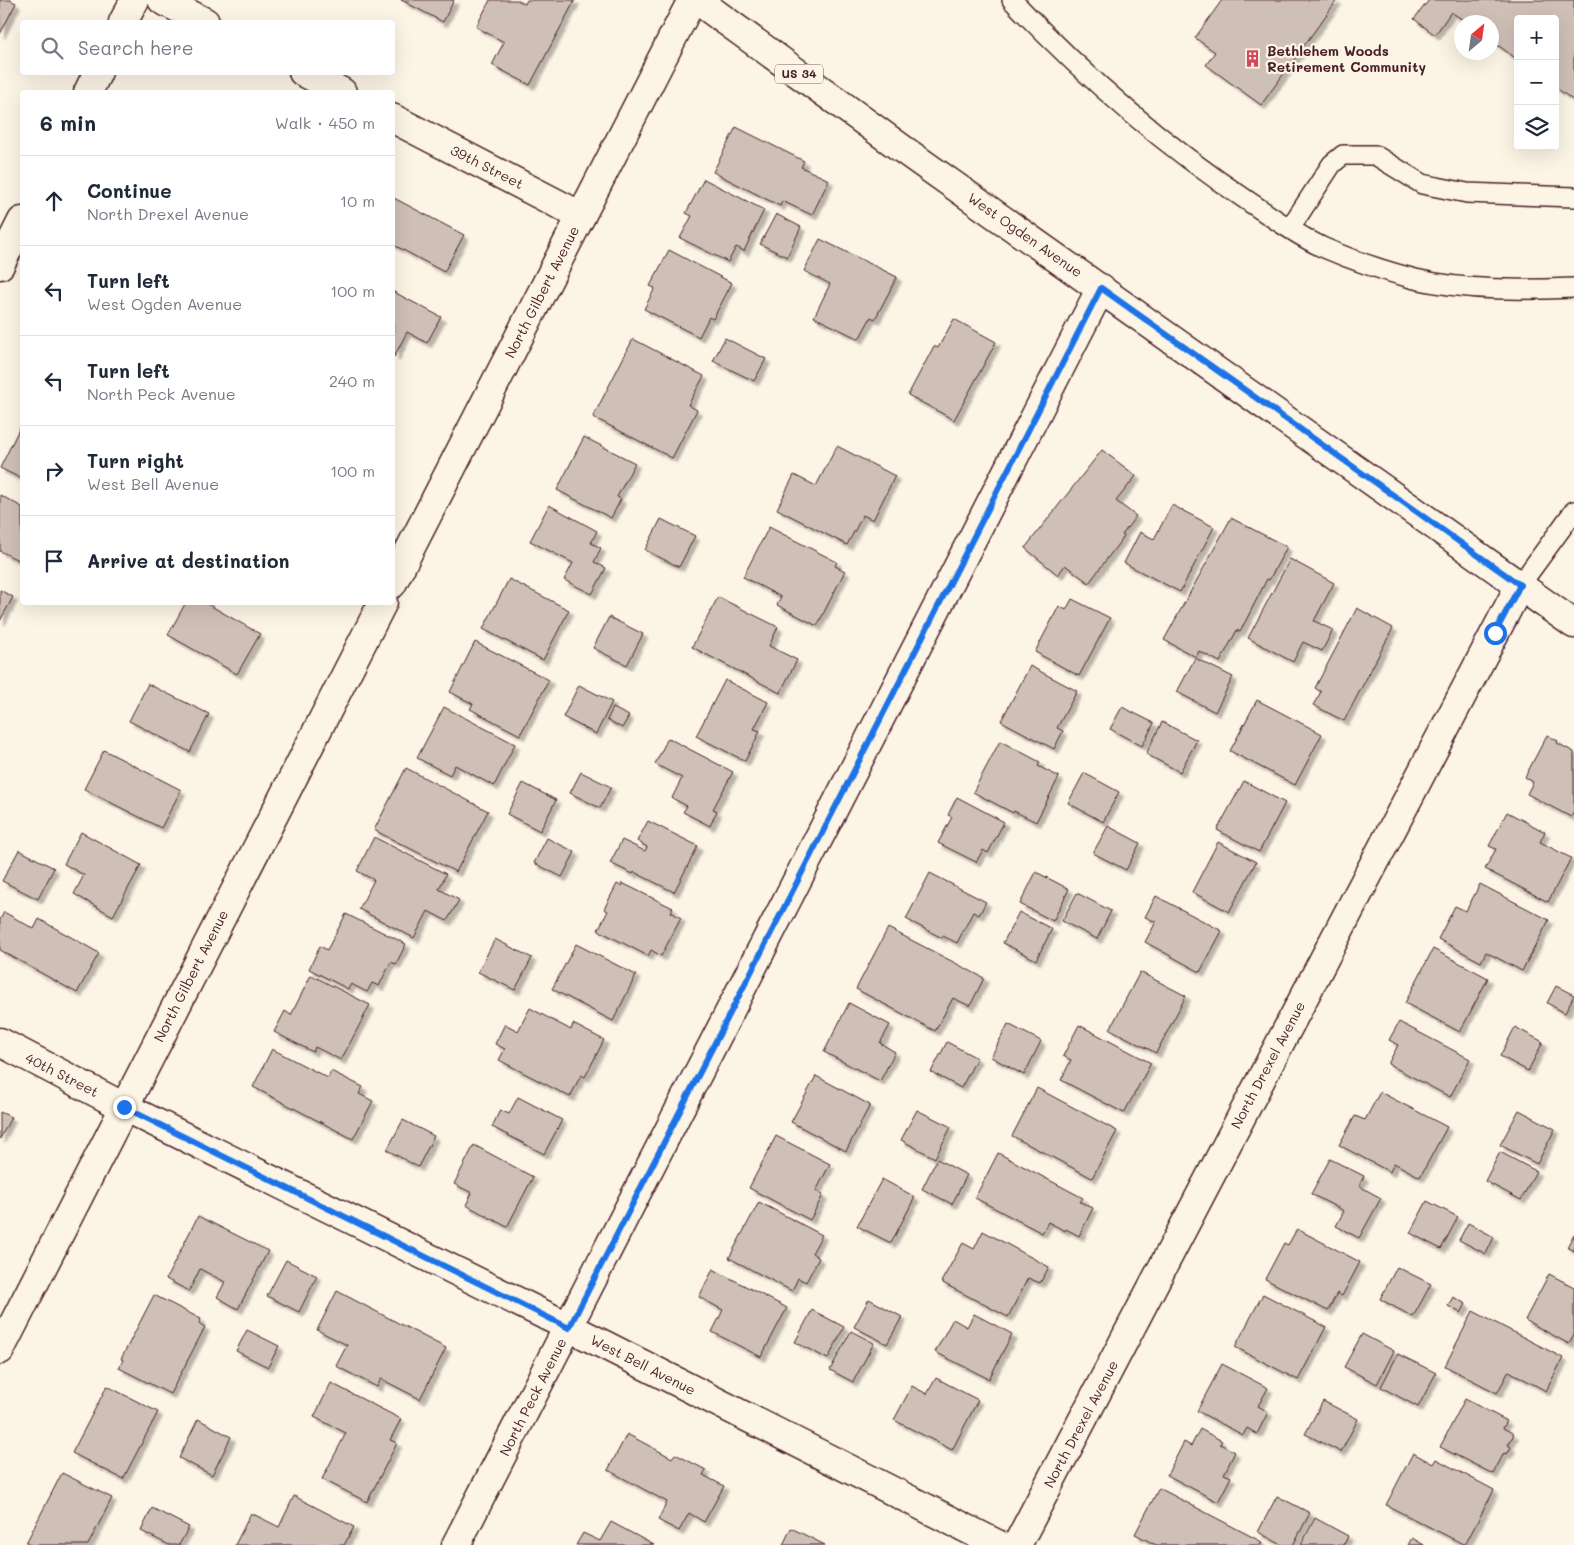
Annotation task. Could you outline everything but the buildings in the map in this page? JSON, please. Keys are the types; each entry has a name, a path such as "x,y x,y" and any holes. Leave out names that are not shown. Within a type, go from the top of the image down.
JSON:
{"street":[{"path":"124,20 135,0"},
{"path":"162,0 201,20"},
{"name":"North Gilbert Avenue","path":"395,578 692,0"},
{"name":"West Ogden Avenue","path":"697,0 901,148 1574,624"},
{"path":"89,90 96,75"},
{"path":"309,75 338,90"},
{"name":"39th Street","path":"395,120 581,216"},
{"path":"0,265 20,225"},
{"name":"North Peck Avenue","path":"456,1545 1101,288"},
{"name":"North Drexel Avenue","path":"1017,1545 1520,585"},
{"name":"North Gilbert Avenue","path":"0,1350 381,605"},
{"name":"40th Street","path":"0,1042 124,1107"},
{"name":"West Bell Avenue","path":"124,1107 569,1328 999,1545"}],"lane":[{"path":"1012,0 1045,35 1150,129 1204,171 1290,228 1330,250 1374,267 1417,280 1466,287 1532,290 1574,288"},
{"path":"1290,228 1332,164 1343,155 1376,155 1422,184 1467,193 1574,197"},
{"path":"1520,585 1574,511"}],"place":[{"name":"Bethlehem Woods Retirement Community","path":"1253,59"}],"route":[{"path":"124,1107 569,1328 1101,288 1273,412 1520,585 1495,633"}]}
